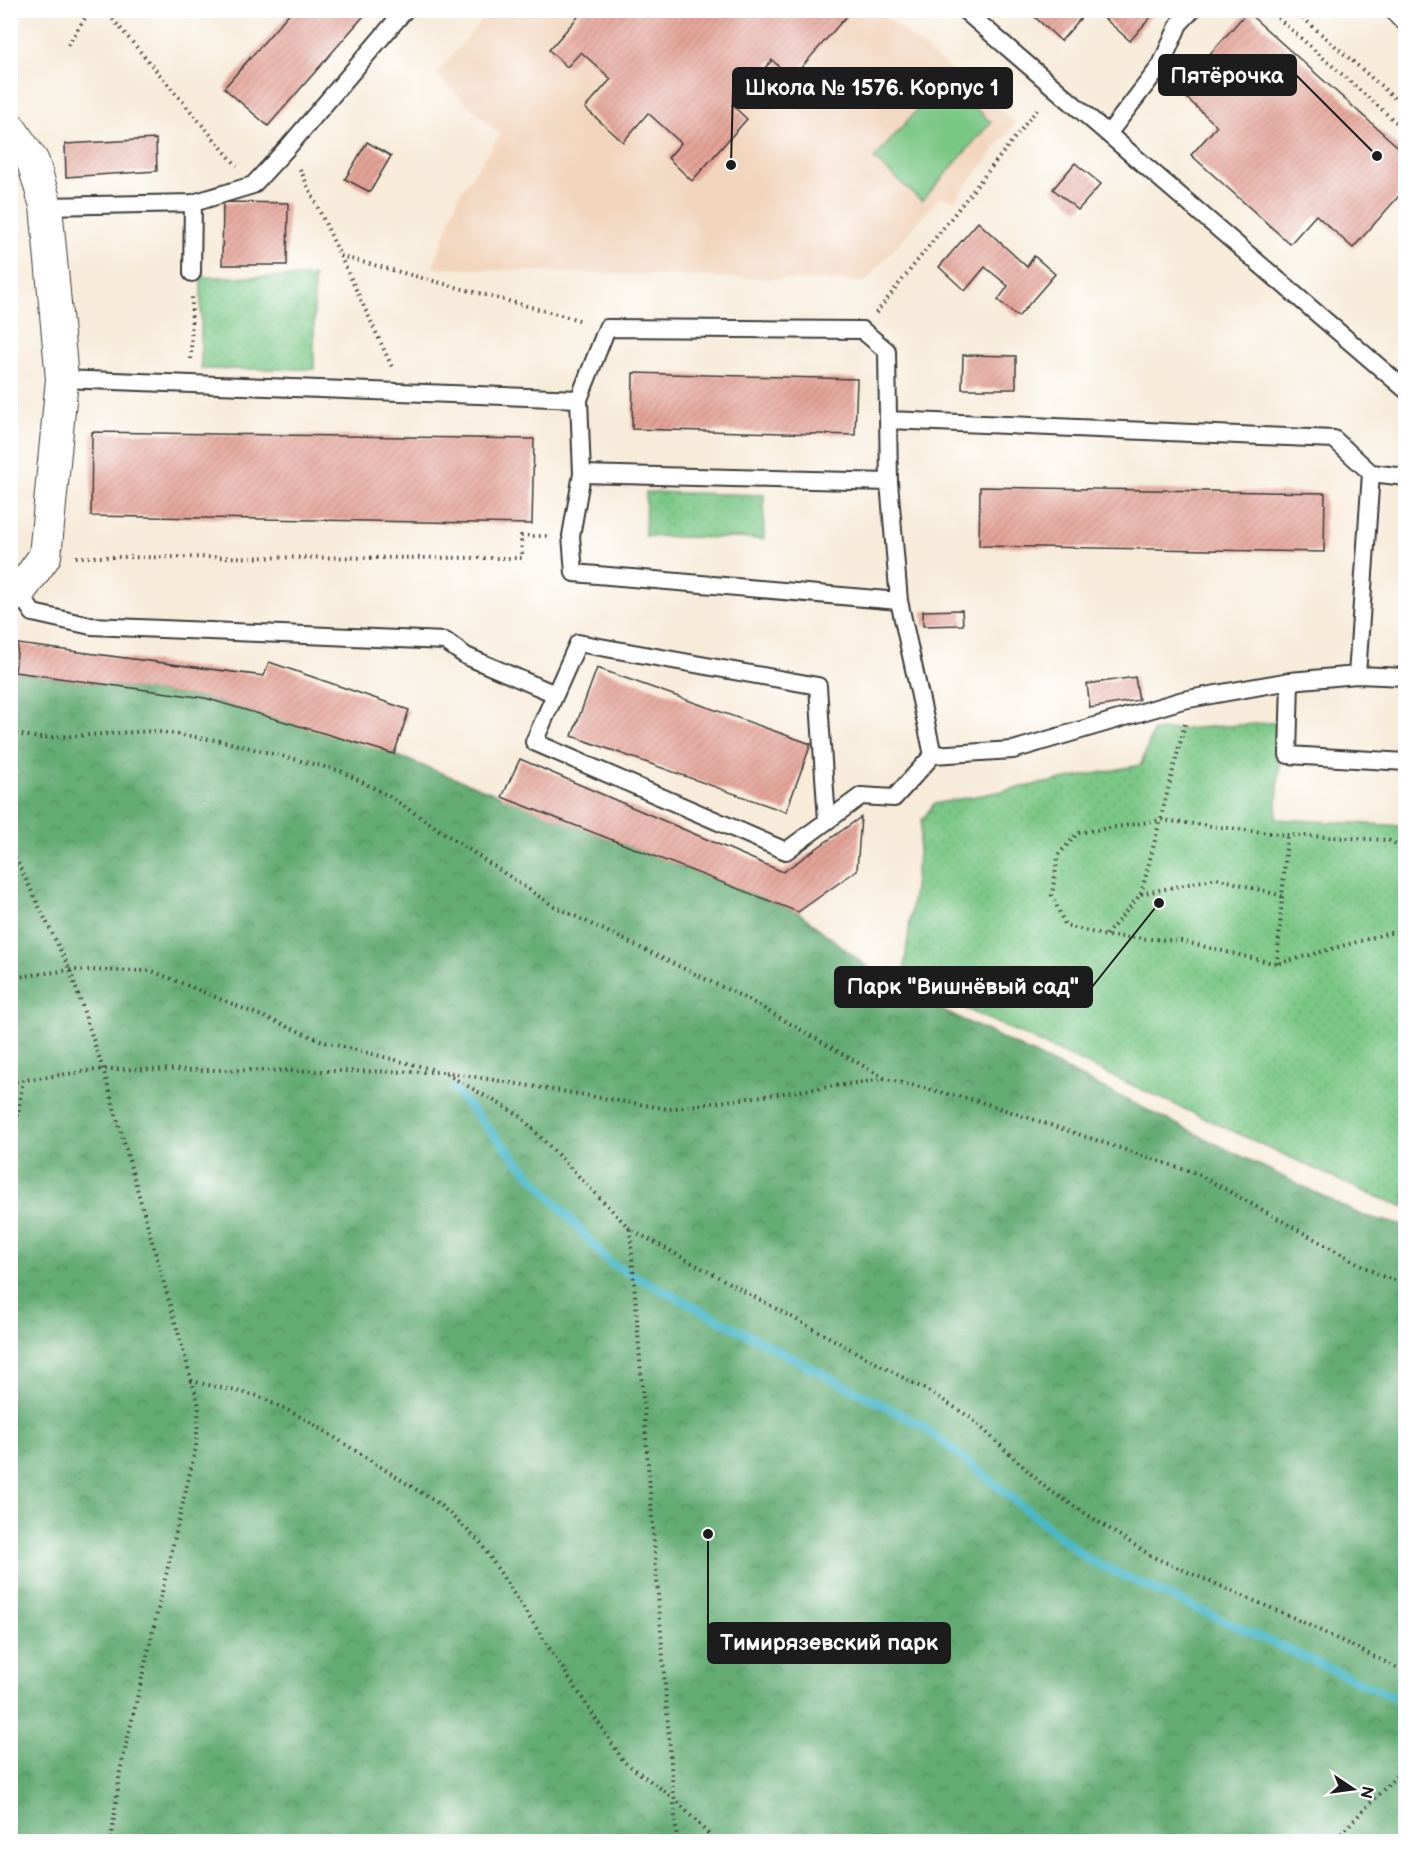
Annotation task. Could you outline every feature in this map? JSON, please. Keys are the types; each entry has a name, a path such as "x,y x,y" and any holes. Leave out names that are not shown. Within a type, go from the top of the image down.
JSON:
{"street":[{"path":"10,128 33,162 46,206 62,379 45,556 15,595"}],"lane":[{"path":"46,206 193,203 253,185 405,10"},
{"path":"964,10 1406,390"},
{"path":"1108,134 1161,65 1179,24 1192,10"},
{"path":"192,273 193,203"},
{"path":"899,601 574,573 571,536 582,474 579,399 607,328 862,330 887,351 889,482 899,601 933,755"},
{"path":"62,379 579,399"},
{"path":"889,420 1334,439 1371,473 1406,477"},
{"path":"1357,675 1371,473"},
{"path":"582,474 889,482"},
{"path":"15,595 33,613 91,626 445,642 466,656 555,694"},
{"path":"827,821 818,686 578,643 534,742 786,851 827,821 861,796 894,798 933,755 1013,750 1183,700 1290,681 1357,675 1406,677"},
{"path":"1290,681 1288,755 1406,762"}],"path":[{"path":"68,45 90,10"},
{"path":"105,10 253,185"},
{"path":"1269,10 1406,131"},
{"path":"1294,10 1406,108"},
{"path":"862,330 1054,88"},
{"path":"289,146 403,392"},
{"path":"340,256 607,328"},
{"path":"191,384 192,273"},
{"path":"45,556 522,558 521,536 571,536"},
{"path":"1106,936 1141,894 1185,729 1183,700"},
{"path":"10,733 39,738 153,731 222,741 341,771 387,795 552,905 748,999 886,1079 978,1101 1198,1174 1379,1275 1406,1284"},
{"path":"1406,849 1388,840 1287,836 1161,820 1078,833 1058,855 1052,895 1065,925 1106,936 1181,941 1277,964 1389,933 1406,934"},
{"path":"1277,964 1287,836"},
{"path":"10,847 70,970 103,1069 198,1406 196,1447 120,1771 111,1842"},
{"path":"1141,894 1217,878 1282,896"},
{"path":"10,978 70,970 152,971 324,1042 443,1072 669,1109 886,1079"},
{"path":"10,1082 103,1069 443,1072 519,1115 630,1229 935,1395 971,1418 1046,1488 1153,1557 1292,1617 1406,1672"},
{"path":"10,1164 23,1080"},
{"path":"630,1229 677,1842"},
{"path":"191,1381 258,1396 307,1420 439,1504 480,1542 624,1762 674,1798 716,1842"},
{"path":"1333,1842 1406,1766"}],"shaded area":[{"path":"490,11 884,11 884,15 1016,123 955,200 939,197 865,282 433,268 459,195 500,135 436,74"}],"green space":[{"path":"943,80 991,122 922,201 874,159"},
{"path":"201,277 314,277 314,369 201,369"},
{"path":"646,492 764,495 764,539 645,536"},
{"path":"11,672 205,698 375,747 798,912 898,991 983,1029 1361,1215 1405,1226 1405,1841 11,1842"},
{"path":"1282,722 1276,819 1405,826 1405,1207 1372,1195 903,980 922,820 934,804 1141,765 1153,731"}],"building":[{"path":"292,10 369,10 268,126 224,88"},
{"path":"584,10 852,10 792,78 772,60 732,105 747,119 692,181 668,158 681,143 648,113 623,142 585,108 611,79 581,52 567,67 549,50"},
{"path":"1027,10 1088,10 1061,41"},
{"path":"1095,10 1157,10 1130,41"},
{"path":"1247,12 1406,154 1406,188 1353,248 1316,215 1290,244 1191,155 1217,126 1178,90"},
{"path":"156,139 157,171 66,177 65,144"},
{"path":"367,142 391,156 370,192 345,179"},
{"path":"1075,163 1101,184 1078,210 1053,189"},
{"path":"223,202 288,203 287,265 222,265"},
{"path":"978,222 1027,267 1034,256 1055,274 1018,317 998,300 1008,286 985,267 965,291 939,267"},
{"path":"963,355 1016,356 1016,389 962,389"},
{"path":"633,373 857,379 855,435 632,429"},
{"path":"92,432 534,439 532,524 91,516"},
{"path":"980,487 1325,493 1324,552 979,546"},
{"path":"962,610 963,625 923,626 923,611"},
{"path":"18,644 264,676 269,662 409,710 394,754 205,698 15,672"},
{"path":"597,668 811,744 786,812 572,736"},
{"path":"1135,677 1139,700 1090,708 1087,684"},
{"path":"520,759 783,872 861,817 857,870 798,912 502,797"}],"waterway":[{"path":"454,1090 610,1263 923,1426 1089,1560 1406,1703"}],"place":[{"name":"Пятёрочка","path":"1377,156"},
{"name":"Школа № 1576. Корпус 1","path":"731,165"},
{"name":"Парк \"Вишнёвый сад\"","path":"1159,903"},
{"name":"Тимирязевский парк","path":"708,1534"}]}
